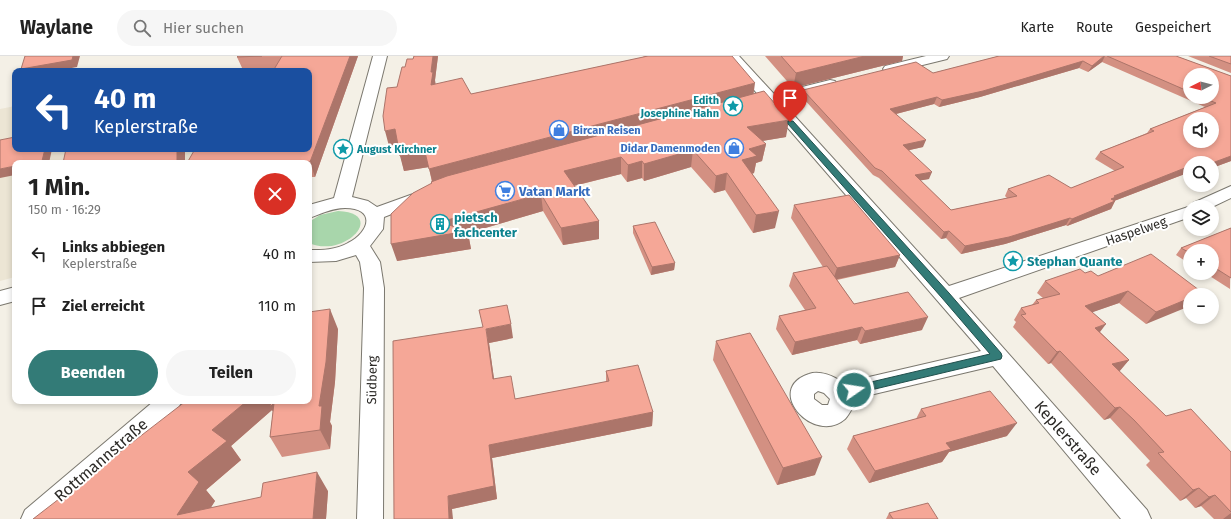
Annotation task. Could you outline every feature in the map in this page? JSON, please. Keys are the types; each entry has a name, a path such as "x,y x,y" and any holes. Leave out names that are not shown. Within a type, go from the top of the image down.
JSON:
{"street":[{"path":"342,202 380,56"},
{"name":"Keplerstraße","path":"732,56 946,295 1138,519"},
{"path":"874,73 923,58 942,56"},
{"path":"747,106 844,81"},
{"path":"374,214 444,188"},
{"path":"1213,200 1231,191"},
{"path":"312,211 328,204 342,202 362,205 374,214 375,226 372,233 360,245 335,255 312,256"},
{"name":"Haspelweg","path":"946,295 1183,213"},
{"name":"Südberg","path":"360,245 370,262 374,288 370,519"},
{"path":"0,298 12,295"},
{"path":"840,393 997,356"},
{"name":"Rottmannstraße","path":"34,519 167,404"}],"shaded area":[{"path":"12,107 12,152 193,152 192,160 12,160 12,278 0,281 0,109"}],"green space":[{"path":"338,211 353,214 359,219 360,226 355,234 347,240 335,245 322,246 312,244 312,220 320,215"}],"building":[{"path":"25,56 73,56 72,60 21,68"},
{"path":"238,56 262,56 237,57"},
{"path":"282,56 350,56 311,160 189,160 193,152 312,152 312,68 275,68"},
{"path":"414,56 433,56 431,85 462,78 471,94 648,56 732,56 755,83 429,169 425,152 400,156 395,129 385,131 383,116 387,88 397,87 402,67 405,67 407,59 413,59"},
{"path":"781,56 865,56 796,73"},
{"path":"999,56 1104,56 1092,66 1083,61 983,91 942,100 937,97 890,109 926,140 903,145 932,172 915,175 951,210 1017,196 1008,189 1049,175 1071,188 1124,167 1100,152 1154,131 1150,129 1183,116 1183,148 1219,148 1219,112 1193,112 1213,104 1219,104 1219,72 1231,76 1231,156 1219,160 1219,156 1183,156 1183,169 1114,196 1116,197 1111,199 1115,201 1072,219 1070,218 1009,237 965,246 949,231 944,232 882,171 875,168 803,90 916,62 933,73"},
{"path":"1107,56 1176,56 1209,68 1183,68 1183,89"},
{"path":"1209,56 1231,56 1231,64"},
{"path":"764,91 789,120 747,127 766,144 749,149 757,156 742,160 779,211 756,215 727,173 716,176 693,150 644,164 642,161 628,165 621,157 564,171 599,221 561,228 541,194 440,222 467,231 391,244 391,214 413,193 432,183 431,182 447,176"},
{"path":"12,138 12,152 44,152 42,160 12,160 12,167 0,169 0,140"},
{"path":"65,152 177,152 177,160 64,160"},
{"path":"849,195 900,255 837,268 794,205"},
{"path":"655,222 675,263 652,267 633,226"},
{"path":"1231,228 1231,278 1219,270 1219,244 1191,244 1211,236 1219,236 1219,233"},
{"path":"1151,254 1183,278 1183,280 1186,280 1196,288 1183,288 1183,301 1156,312 1128,291 1085,306 1106,324 1095,328 1129,360 1112,364 1166,416 1191,409 1231,452 1231,512 1215,495 1209,497 1199,488 1193,490 1158,453 1164,452 1134,420 1120,407 1115,408 1060,351 1057,352 1021,315 1026,314 1021,308 1039,303 1036,300 1060,294 1045,281 1080,269 1085,273 1091,271 1098,276"},
{"path":"827,266 854,304 908,292 928,317 865,331 862,327 795,342 779,316 816,308 793,273"},
{"path":"507,305 511,324 486,329 493,379 511,376 515,399 609,381 606,371 638,365 653,412 489,445 494,486 448,496 449,519 394,519 393,341 483,327 479,310"},
{"path":"330,309 326,362 319,406 322,406 320,430 270,437 274,404 312,404 312,312"},
{"path":"750,333 822,457 783,468 716,341"},
{"path":"990,391 1017,423 946,443 951,449 875,471 853,436 926,416 921,409"},
{"path":"182,404 243,404 212,430 227,441 188,472 199,482 177,515 261,497 263,483 317,472 313,519 33,519"},
{"path":"928,503 938,519 893,519 889,513"}],"place":[{"name":"Edith Josephine Hahn","path":"733,106"},
{"name":"Bircan Reisen","path":"559,130"},
{"name":"Didar Damenmoden","path":"734,148"},
{"name":"August Kirchner","path":"343,149"},
{"name":"Vatan Markt","path":"505,191"},
{"name":"pietsch fachcenter","path":"440,224"},
{"name":"Stephan Quante","path":"1013,261"}],"route":[{"path":"790,122 946,295 997,356 854,390"}]}
